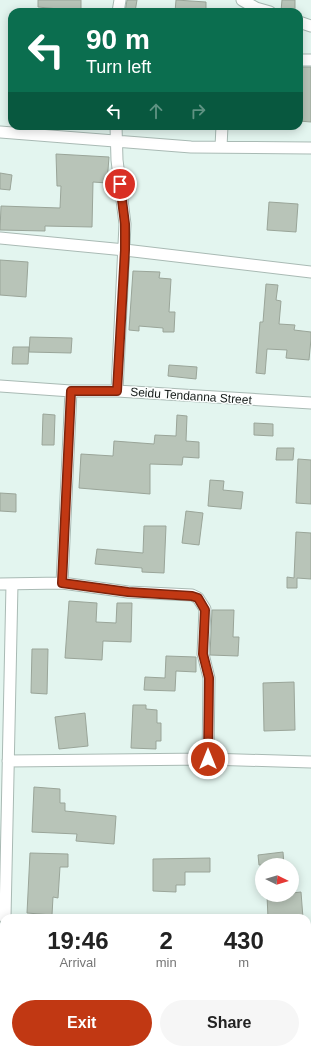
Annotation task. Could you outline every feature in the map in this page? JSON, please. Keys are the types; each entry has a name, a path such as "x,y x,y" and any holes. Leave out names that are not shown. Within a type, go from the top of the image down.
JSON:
{"street":[{"path":"242,0 256,8"},
{"path":"116,130 125,224 125,250 117,391"},
{"path":"221,147 222,130"},
{"path":"0,132 221,147 311,148"},
{"path":"0,238 125,250 311,272"},
{"name":"Seidu Tendanna Street","path":"0,386 71,391 117,391 311,403"},
{"path":"62,583 71,391"},
{"path":"0,584 62,583 128,592 192,596 198,598 205,610 203,654 209,678 208,759"},
{"path":"5,914 12,584"},
{"path":"8,760 208,759 311,762"}],"building":[{"path":"38,0 81,0 81,8 38,7"},
{"path":"127,0 137,0 136,8 126,8"},
{"path":"176,0 206,2 206,8 175,8"},
{"path":"282,0 295,0 295,8 281,8"},
{"path":"303,67 311,67 311,122 303,121"},
{"path":"56,154 109,157 107,183 93,182 92,227 45,226 45,231 0,230 1,206 60,208 61,186 57,186"},
{"path":"0,173 12,175 10,190 0,189"},
{"path":"269,202 298,204 296,232 267,230"},
{"path":"0,260 28,262 26,297 0,295"},
{"path":"133,271 160,272 159,278 171,279 169,312 175,312 174,332 163,332 163,328 139,326 139,331 129,330"},
{"path":"266,284 278,285 276,300 281,301 279,324 295,325 294,330 311,332 311,339 309,360 286,358 287,350 267,349 265,374 256,373 260,322 263,322"},
{"path":"30,337 72,338 71,353 29,352"},
{"path":"13,347 29,347 28,364 12,364"},
{"path":"169,365 197,367 196,379 168,376"},
{"path":"43,414 55,415 54,445 42,445"},
{"path":"177,415 187,416 186,441 199,442 199,458 183,457 182,465 150,464 150,494 79,488 81,454 113,456 114,441 154,444 155,435 176,436"},
{"path":"254,423 273,424 273,436 254,435"},
{"path":"277,448 294,448 293,460 276,460"},
{"path":"298,459 311,460 311,504 296,503"},
{"path":"210,480 224,481 223,490 243,492 241,509 208,506"},
{"path":"0,493 16,494 16,512 0,511"},
{"path":"186,511 203,513 199,545 182,543"},
{"path":"144,526 166,526 164,573 142,572 142,568 95,564 97,549 143,553"},
{"path":"296,532 311,533 311,579 297,578 297,588 287,588 287,577 294,578"},
{"path":"69,601 97,603 96,622 116,623 117,603 132,603 131,642 103,641 102,660 65,658"},
{"path":"212,610 234,610 233,637 239,637 238,656 210,655"},
{"path":"32,649 48,649 47,694 31,693"},
{"path":"166,656 196,657 196,672 176,671 175,691 144,690 145,677 165,678"},
{"path":"294,682 295,730 264,731 263,683"},
{"path":"133,705 146,705 146,709 157,710 157,723 161,723 161,741 156,741 156,749 131,748"},
{"path":"85,713 88,746 59,749 55,717"},
{"path":"34,787 60,789 60,803 65,803 65,811 116,816 114,844 76,841 77,834 32,832"},
{"path":"283,852 283,858 258,858 258,855"},
{"path":"30,853 68,854 68,867 60,867 58,898 53,897 52,914 27,913"},
{"path":"210,858 210,872 185,872 185,885 176,885 176,892 153,891 153,859"},
{"path":"299,892 301,892 303,914 268,914 267,902 299,902"}],"route":[{"path":"120,184 125,224 125,250 117,391 71,391 62,583 128,592 192,596 198,598 205,610 203,654 209,678 208,759"}]}
